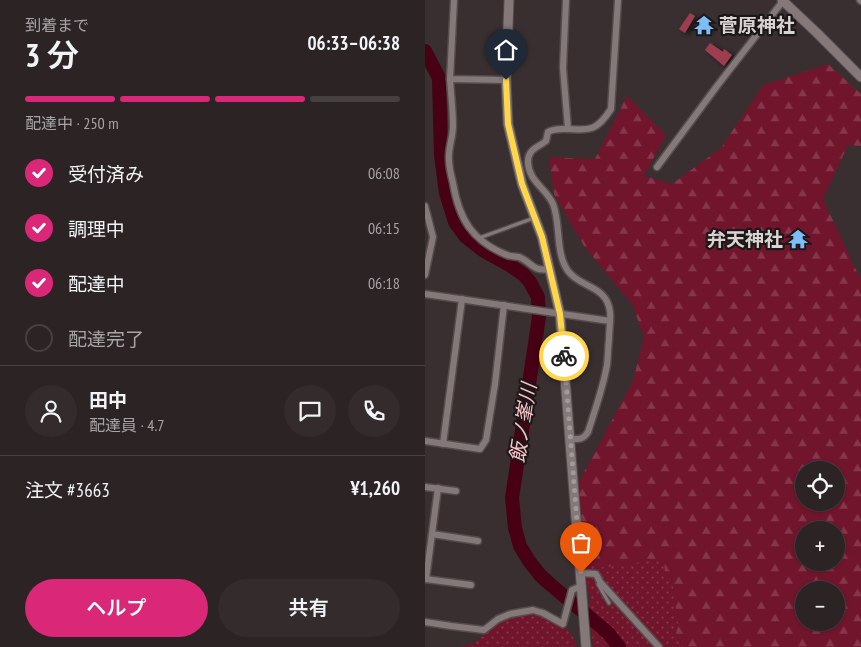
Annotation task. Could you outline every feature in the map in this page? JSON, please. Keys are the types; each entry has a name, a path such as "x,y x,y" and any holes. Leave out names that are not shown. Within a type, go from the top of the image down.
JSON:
{"street":[{"path":"454,0 450,79 453,127 449,160 459,209 472,232 478,238 505,254 521,258 537,269 549,269"},
{"path":"509,0 506,80 508,124 522,184 542,237 560,314 586,647"},
{"path":"566,0 563,68 568,129"},
{"path":"570,439 585,437 600,395 607,365 610,312 603,295 569,272 562,256 553,203 530,174 528,161 529,153 546,141 550,130 577,130 597,127 611,109 618,0"},
{"path":"657,168 782,0 861,77"},
{"path":"450,79 506,80"},
{"path":"425,206 433,237 425,274"},
{"path":"425,294 610,321"},
{"path":"443,444 462,299"},
{"path":"425,441 480,449 486,440 495,384 504,305"},
{"path":"425,487 456,491"},
{"path":"438,488 425,579 471,585"},
{"path":"432,534 478,541"},
{"path":"581,573 597,574 600,582 659,647"},
{"path":"425,622 484,630 498,619 510,614 533,610 543,613 563,624 572,590 582,586"}],"lane":[{"path":"478,238 535,218"},
{"path":"600,582 598,584 609,603"}],"green space":[{"path":"828,64 861,94 861,146 848,145 823,199 861,278 861,647 628,647 594,611 575,546 569,500 633,381 644,337 632,304 584,246 554,194 549,157 595,159 627,96 666,135 644,176 672,184 721,148 763,85"},
{"path":"592,556 598,568 664,559 665,574 673,586 678,625 676,634 684,647 593,647 586,557"},
{"path":"534,614 561,624 571,634 577,647 461,647 473,644 502,621 512,617"}],"building":[{"path":"690,13 695,16 685,33 679,29"},
{"path":"700,19 712,27 709,32 697,24"},
{"path":"710,43 723,52 724,49 732,55 724,66 705,50"}],"waterway":[{"name":"飯ノ峯川","path":"425,51 439,78 441,155 446,193 455,222 466,237 484,251 524,275 538,297 539,317 512,498 515,528 520,546 540,575 609,634 619,647"}],"way so far":[{"path":"564,356 581,573"}],"place":[{"name":"菅原神社","path":"704,25"},
{"name":"弁天神社","path":"798,239"}],"route":[{"path":"506,80 508,124 522,184 542,237 560,314 564,356"}]}
